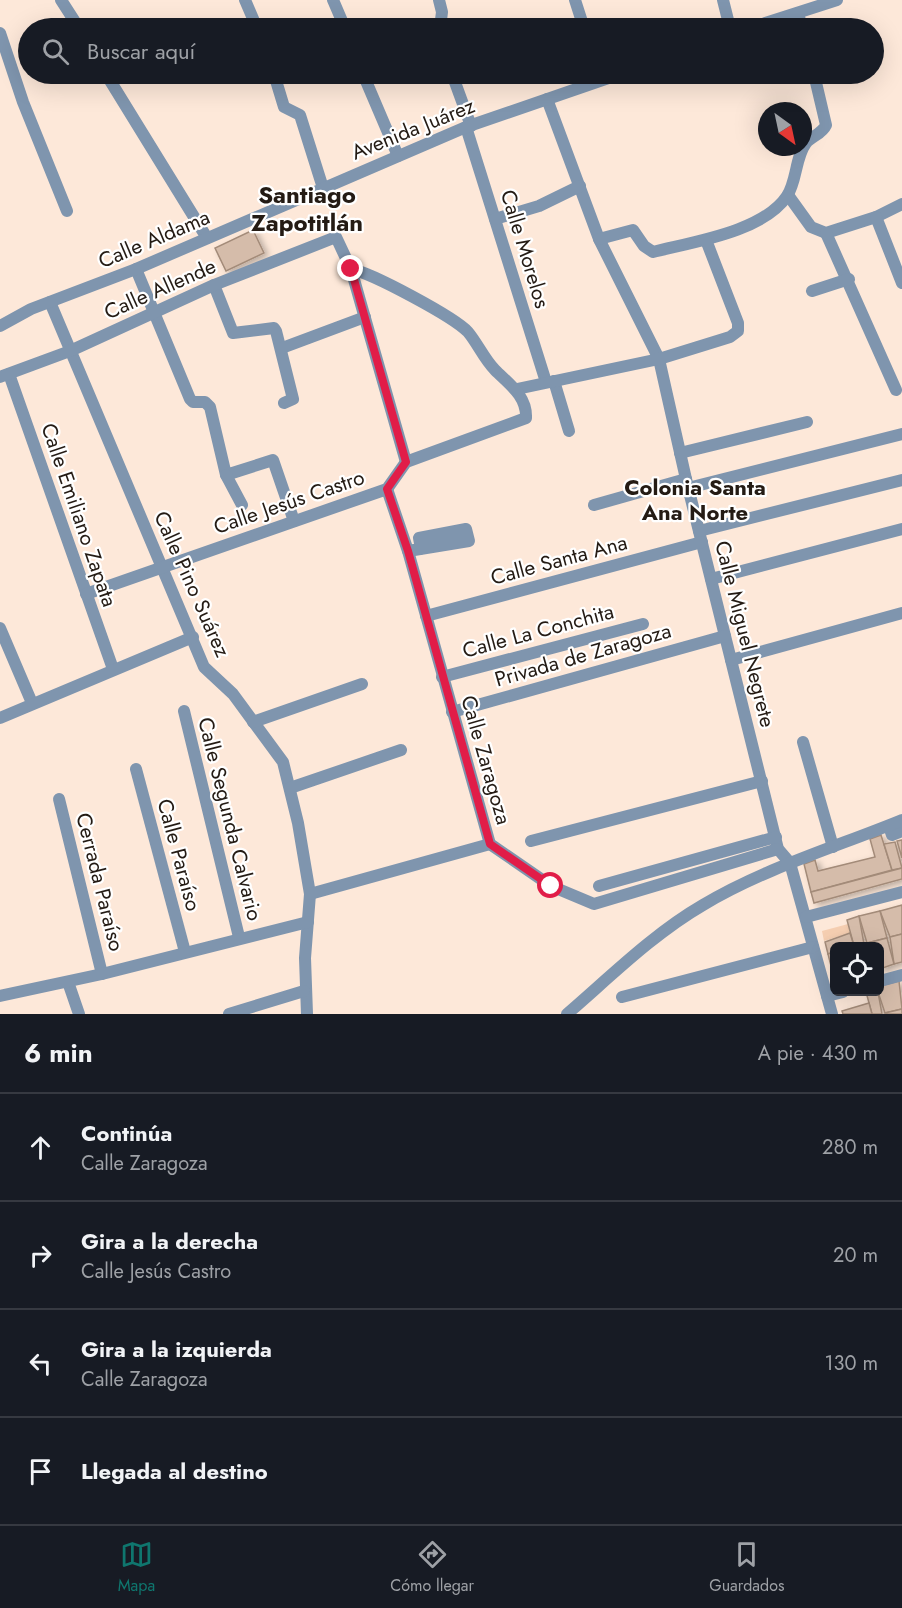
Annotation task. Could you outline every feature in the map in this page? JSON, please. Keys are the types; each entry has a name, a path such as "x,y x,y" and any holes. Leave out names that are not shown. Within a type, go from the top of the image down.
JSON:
{"street":[{"path":"61,0 72,18"},
{"path":"245,0 252,18"},
{"path":"333,0 341,18"},
{"path":"439,0 441,18"},
{"path":"575,0 581,18"},
{"path":"723,0 728,18"},
{"path":"782,18 832,1"},
{"path":"798,13 799,18"},
{"path":"0,33 23,102 67,211"},
{"path":"112,84 207,238"},
{"path":"277,84 284,106 300,115 323,188"},
{"path":"367,84 398,156"},
{"name":"Calle Morelos","path":"455,84 495,219 569,431"},
{"name":"Avenida Juárez","path":"323,188 469,126 582,84"},
{"path":"599,239 633,231 644,246 653,252 706,240 748,225 775,209 788,195 806,143 826,125 816,84"},
{"name":"Calle Miguel Negrete","path":"546,99 599,239 659,359 687,483 777,843 790,863 832,1014"},
{"path":"495,219 539,206 580,186"},
{"name":"Calle Aldama","path":"0,326 50,302 136,269 323,188"},
{"path":"788,195 811,226 826,233 849,279 896,390"},
{"path":"826,233 876,217 902,204"},
{"path":"876,217 902,283"},
{"name":"Calle Allende","path":"5,375 70,351 214,285 336,237 351,269"},
{"path":"517,389 659,359 730,337 738,330 738,323 706,240"},
{"path":"136,269 156,312 190,399 193,402 205,402 210,407 226,475 242,505"},
{"path":"351,269 409,296 459,324 494,369 517,389 526,418 406,462 351,269"},
{"path":"812,291 849,279"},
{"path":"214,285 233,333 273,328 282,348 293,399 284,402"},
{"name":"Calle Pino Suárez","path":"50,302 204,667 234,694 283,762 310,894 304,991 307,1014"},
{"path":"282,348 365,317"},
{"name":"Calle Emiliano Zapata","path":"5,375 113,669"},
{"path":"680,453 807,422"},
{"path":"594,505 902,434"},
{"path":"226,475 273,460 294,521"},
{"name":"Calle Jesús Castro","path":"86,594 387,489 406,462"},
{"name":"Calle Santa Ana","path":"426,616 902,480"},
{"name":"Calle Zaragoza","path":"387,489 408,551 490,844 551,886 594,904 777,843"},
{"path":"711,579 902,529"},
{"path":"408,551 421,549"},
{"path":"731,660 902,613"},
{"name":"Calle La Conchita","path":"442,676 643,624"},
{"path":"0,628 32,703"},
{"name":"Privada de Zaragoza","path":"452,712 725,636"},
{"path":"0,718 193,637"},
{"path":"253,722 362,684"},
{"name":"Calle Segunda Calvario","path":"184,711 239,937"},
{"path":"803,741 833,847"},
{"path":"290,788 401,750"},
{"name":"Calle Paraíso","path":"136,769 185,952"},
{"path":"531,842 762,781"},
{"name":"Cerrada Paraíso","path":"59,799 102,974"},
{"path":"567,1014 636,954 701,906 790,863 902,820"},
{"path":"889,826 892,835 902,831"},
{"path":"599,886 777,843"},
{"path":"310,894 490,844"},
{"path":"806,917 902,892"},
{"path":"0,996 102,974 239,937 308,922"},
{"path":"622,997 813,947"},
{"path":"884,980 902,975"},
{"path":"68,981 79,1014"},
{"path":"229,1014 304,991"},
{"path":"582,1001 585,1014"}],"shaded area":[{"path":"848,924 850,933 824,941 822,931"}],"building":[{"path":"253,230 264,253 226,271 215,248"},
{"path":"881,835 892,870 811,892 804,864 815,860 818,871 875,857 870,839"},
{"path":"902,840 902,858 897,841"},
{"path":"895,842 902,868 892,870 884,844"},
{"path":"902,868 902,879 814,903 811,892"},
{"path":"902,905 902,934 890,937 880,911"},
{"path":"880,911 887,938 867,942 859,916"},
{"path":"859,916 864,942 853,942 847,920"},
{"path":"850,933 853,942 830,942 830,953 828,954 825,942"},
{"path":"902,934 902,962 894,964 890,937"},
{"path":"887,938 894,964 884,968 884,942 871,942"},
{"path":"899,981 902,1009 885,1013 879,996 884,996 884,985"},
{"path":"867,996 879,996 882,1014 872,1014"},
{"path":"869,1003 872,1014 843,1014 842,1011"},
{"path":"902,1009 902,1014 885,1013"}],"district":[{"name":"Santiago Zapotitlán","path":"307,209"},
{"name":"Colonia Santa Ana Norte","path":"695,500"}],"route":[{"path":"351,269 406,462 387,489 408,551 490,844 551,886"}]}
